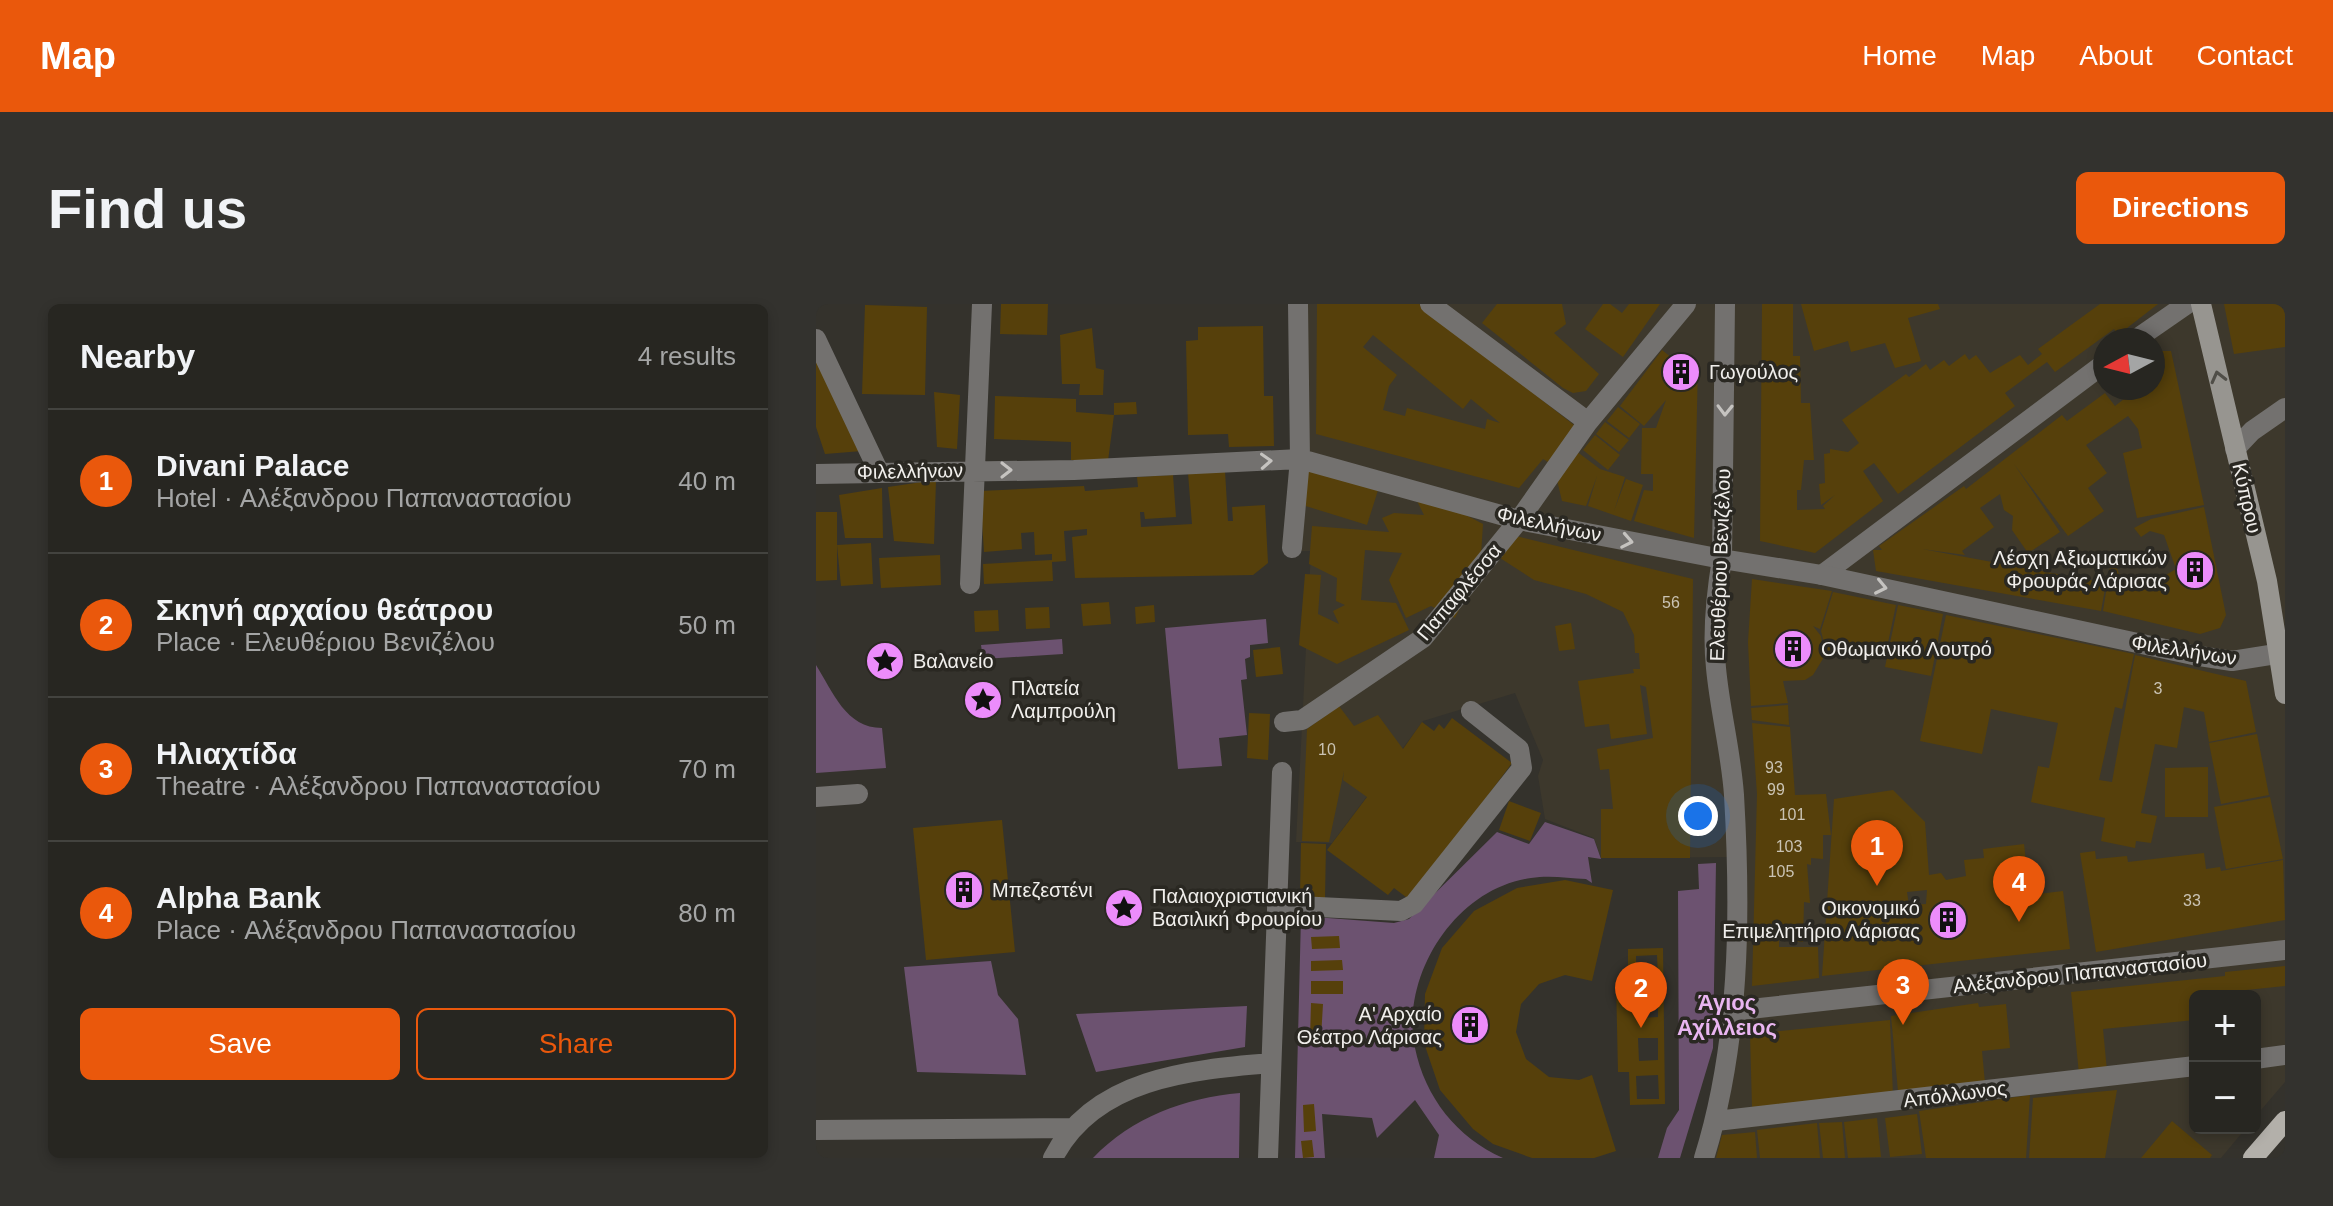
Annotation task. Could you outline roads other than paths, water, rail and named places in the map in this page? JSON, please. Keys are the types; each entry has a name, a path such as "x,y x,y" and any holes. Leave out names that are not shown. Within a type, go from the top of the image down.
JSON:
{"main road":[{"name":"Κύπρου","path":"2201,304 2272,603 2276,654 2285,694"},
{"path":"2253,1158 2285,1121"}],"street":[{"path":"970,584 982,304"},
{"path":"1292,548 1300,459 1298,304"},
{"path":"1430,304 1588,422"},
{"name":"Παπαφλέσσα","path":"1284,722 1302,720 1415,645 1519,520 1588,422 1686,304"},
{"name":"Ελευθέριου Βενιζέλου","path":"1704,1158 1716,1121 1732,1011 1734,794 1714,636 1722,559 1725,304"},
{"path":"2152,328 2187,304"},
{"path":"816,339 878,470"},
{"path":"1822,575 2093,372"},
{"path":"2235,449 2252,431 2285,408"},
{"name":"Φιλελλήνων","path":"816,474 878,470 1074,470 1300,459 1519,520 1822,575 2193,655 2232,661 2276,654"},
{"path":"1277,905 1401,911 1414,904 1522,768 1519,749 1471,711"},
{"path":"1268,1158 1282,772"},
{"path":"816,797 858,794"},
{"name":"Αλέξανδρου Παπαναστασίου","path":"1732,1011 2285,950"},
{"path":"2261,1058 2285,1055"},
{"path":"1053,1158 1070,1128 1101,1102 1137,1087 1205,1069 1271,1063"},
{"name":"Απόλλωνος","path":"1716,1121 2189,1067"},
{"path":"816,1130 1070,1128"}],"place":[{"name":"Γωγούλος","path":"1681,372"},
{"name":"Λέσχη Αξιωματικών Φρουράς Λάρισας","path":"2195,570"},
{"name":"Οθωμανικό Λουτρό","path":"1793,649"},
{"name":"Βαλανείο","path":"885,661"},
{"name":"Πλατεία Λαμπρούλη","path":"983,700"},
{"name":"Divani Palace","path":"1877,886"},
{"name":"Μπεζεστένι","path":"964,890"},
{"name":"Παλαιοχριστιανική Βασιλική Φρουρίου","path":"1124,908"},
{"name":"Οικονομικό Επιμελητήριο Λάρισας","path":"1948,920"},
{"name":"Alpha Bank","path":"2019,922"},
{"name":"Α' Αρχαίο Θέατρο Λάρισας","path":"1470,1025"},
{"name":"Ηλιαχτίδα","path":"1903,1025"},
{"name":"Σκηνή αρχαίου θεάτρου","path":"1641,1028"}],"district":[{"name":"Άγιος Αχίλλειος","path":"1727,1014"}]}
